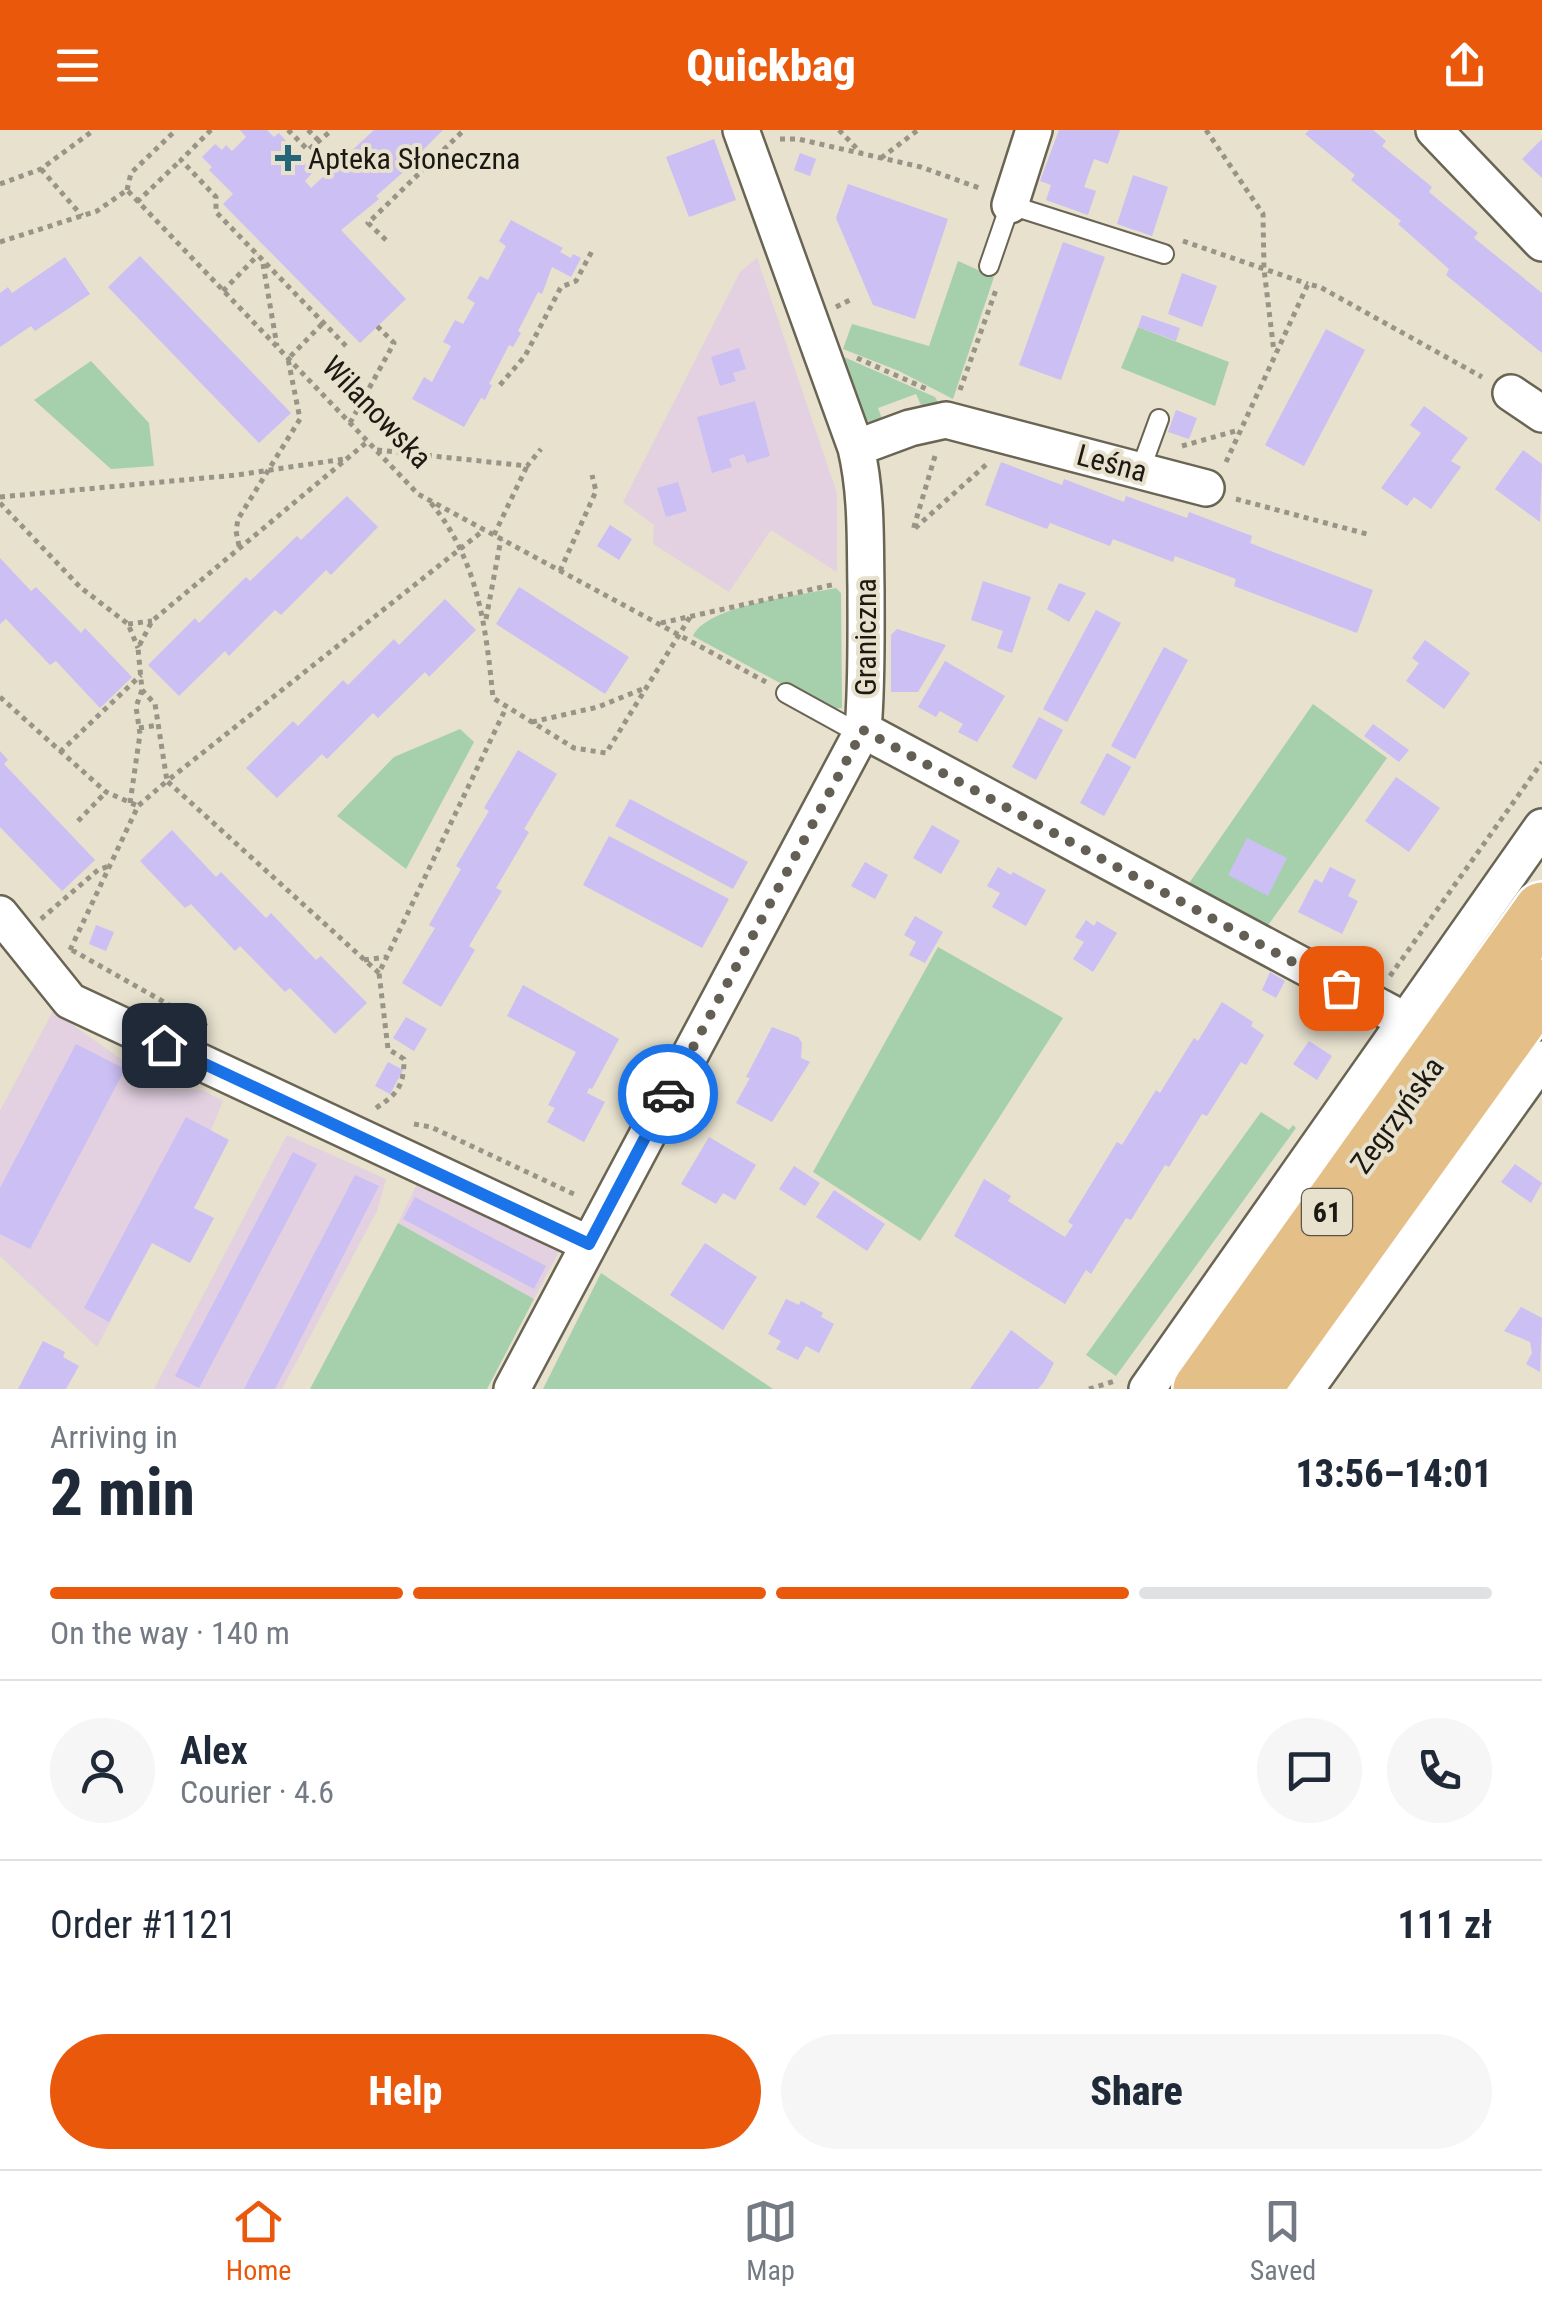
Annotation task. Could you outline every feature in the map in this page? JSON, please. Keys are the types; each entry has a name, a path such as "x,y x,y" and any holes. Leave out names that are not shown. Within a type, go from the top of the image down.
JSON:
{"main road":[{"name":"61","path":"1495,1052 1542,910"},
{"name":"61","path":"1495,1052 1542,987"},
{"name":"Zegrzyńska","path":"1201,1389 1495,1052"},
{"name":"Zegrzyńska","path":"1253,1389 1495,1052"}],"street":[{"path":"1010,205 1034,130"},
{"path":"1434,130 1542,242"},
{"name":"Graniczna","path":"755,136 856,448 865,525 867,686 863,730 1360,999 1495,1052"},
{"path":"1511,393 1542,414"},
{"name":"Leśna","path":"856,448 946,420 1142,463 1209,489"},
{"path":"512,1389 863,730"},
{"path":"1306,1389 1495,1052 1542,826"},
{"path":"16,913 70,1001 589,1244"},
{"path":"1135,1384 1495,1052"}],"lane":[{"path":"994,273 1010,205 1161,253"},
{"path":"1142,463 1160,418"},
{"path":"786,693 844,725 863,730"}],"path":[{"path":"0,184 41,170 94,130"},
{"path":"0,242 97,212 127,190 131,173 176,130"},
{"path":"137,202 211,130"},
{"path":"288,130 308,150 332,130"},
{"path":"308,130 319,141"},
{"path":"386,240 368,224 464,130"},
{"path":"839,130 863,154"},
{"path":"880,158 918,130"},
{"path":"1206,130 1264,214 1264,269 1275,354"},
{"path":"755,136 810,142 922,167 1000,196 1010,205"},
{"path":"808,150 810,142"},
{"path":"181,160 216,197 216,212 346,346"},
{"path":"41,170 82,216"},
{"name":"Wilanowska","path":"127,190 418,494 786,693"},
{"path":"1161,253 1165,234 1320,286 1511,393"},
{"path":"500,384 524,356 561,287 576,281 592,250"},
{"path":"223,292 260,258"},
{"path":"260,258 277,348"},
{"path":"909,542 994,273"},
{"path":"1308,284 1209,489 1366,534"},
{"path":"843,304 852,300"},
{"path":"240,548 238,519 300,418 288,359 323,323"},
{"path":"350,423 394,343 378,326"},
{"path":"1142,463 1240,430"},
{"path":"913,530 1017,438"},
{"path":"138,648 152,621 368,442"},
{"path":"485,622 498,537 526,466 540,449"},
{"path":"375,450 526,466"},
{"path":"0,500 347,458"},
{"path":"560,571 596,491 592,475"},
{"path":"0,500 80,586 128,624 138,648 142,690 136,707 139,728 134,805 70,950"},
{"path":"429,501 452,528 461,547 485,622 493,698 574,748 606,754 690,617"},
{"path":"134,805 484,530"},
{"path":"658,624 848,581"},
{"path":"128,624 152,621"},
{"path":"60,752 141,675"},
{"path":"532,722 598,707 647,686"},
{"path":"142,690 155,704 167,781 379,973"},
{"path":"0,697 106,792 134,805"},
{"path":"389,1115 376,1108 397,1095 404,1080 404,1059 388,1049 379,973 507,706"},
{"path":"139,728 158,724"},
{"path":"1360,999 1366,990 1387,979 1542,762"},
{"path":"78,821 106,792"},
{"path":"40,920 98,870 109,866"},
{"path":"16,913 40,920 48,927"},
{"path":"64,942 70,950 219,1032"},
{"path":"364,960 387,957"},
{"path":"402,1122 431,1127 580,1196"},
{"path":"1090,1389 1135,1384"}],"shaded area":[{"path":"757,258 837,493 837,572 771,530 729,592 653,544 654,525 623,502 740,272"},
{"path":"53,1011 162,1088 202,1090 223,1101 97,1347 0,1256 0,1111"},
{"path":"287,1135 386,1179 377,1211 282,1389 154,1389"},
{"path":"419,1180 562,1246 534,1299 398,1223"}],"green space":[{"path":"958,261 994,277 953,399 899,371 843,349 852,324 929,346"},
{"path":"1138,327 1229,362 1215,406 1121,368"},
{"path":"837,354 935,397 941,408 925,414 916,394 878,408 885,427 867,421"},
{"path":"91,361 149,423 154,466 111,469 34,400"},
{"path":"836,588 841,593 842,708 828,709 693,636 716,616 735,609"},
{"path":"1313,704 1387,758 1264,931 1185,889"},
{"path":"460,729 474,742 406,869 337,816 394,757"},
{"path":"938,947 1063,1018 920,1241 813,1172"},
{"path":"1261,1112 1289,1130 1293,1125 1296,1128 1116,1376 1086,1355"},
{"path":"398,1223 534,1299 487,1389 310,1389"},
{"path":"601,1273 773,1389 543,1389"}],"building":[{"path":"240,130 267,130 274,137 279,133 313,172 305,181 311,188 374,130 443,130 423,150 425,153 376,196 379,199 341,230 406,299 360,343 223,204 233,194 202,157 215,144 222,150 226,145 232,151 246,137"},
{"path":"1059,130 1120,130 1108,164 1094,159 1084,187 1096,191 1088,215 1046,200 1051,185 1040,181"},
{"path":"1309,130 1373,130 1386,141 1382,146 1432,187 1429,192 1478,233 1474,238 1542,293 1542,353 1446,275 1449,269 1398,224 1401,221 1351,180 1355,175 1305,134"},
{"path":"714,139 736,200 689,217 666,157"},
{"path":"1542,139 1542,178 1522,159"},
{"path":"800,153 816,159 810,176 794,170"},
{"path":"1133,175 1168,187 1152,236 1117,224"},
{"path":"848,184 948,219 915,319 873,305 836,218"},
{"path":"511,220 563,248 560,252 571,258 573,254 581,258 571,277 552,267 542,294 538,292 518,331 521,333 513,347 509,345 489,384 492,385 485,400 481,398 464,427 412,399 424,377 432,382 451,346 443,342 455,320 463,324 475,303 467,298 480,276 488,280 506,246 499,241"},
{"path":"1063,242 1105,257 1061,380 1019,365"},
{"path":"140,256 291,413 259,443 108,287"},
{"path":"65,257 90,294 35,331 31,326 0,347 0,293 8,287 12,293"},
{"path":"1182,273 1217,286 1202,327 1168,314"},
{"path":"1142,315 1180,328 1176,341 1138,327"},
{"path":"1326,329 1365,350 1304,466 1265,445"},
{"path":"739,348 746,369 733,373 736,381 720,386 711,357"},
{"path":"755,401 770,456 747,463 744,454 729,459 732,467 712,473 697,417"},
{"path":"1424,406 1468,438 1451,461 1461,467 1431,509 1414,497 1407,506 1381,488 1421,433 1410,425"},
{"path":"1176,410 1197,418 1189,439 1168,432"},
{"path":"1523,450 1542,464 1540,522 1495,489"},
{"path":"1001,462 1062,485 1064,479 1124,502 1126,496 1187,518 1189,512 1252,536 1250,543 1373,590 1357,633 1234,586 1236,579 1175,556 1173,562 1113,539 1110,546 1050,523 1047,529 985,505"},
{"path":"678,482 687,511 666,517 657,488"},
{"path":"347,496 378,527 331,575 326,570 281,615 275,610 229,656 225,651 179,696 148,665 195,618 199,623 246,577 250,581"},
{"path":"610,525 632,539 619,560 597,546"},
{"path":"0,558 31,591 36,587 81,633 85,628 132,677 100,708 56,661 50,665 6,619 0,624"},
{"path":"983,581 1031,597 1012,653 997,648 1003,631 971,620"},
{"path":"1059,583 1086,593 1069,622 1047,609"},
{"path":"519,587 629,657 605,694 496,624"},
{"path":"445,599 476,630 429,677 425,672 378,718 373,713 327,759 322,754 277,798 246,768 293,721 298,726 343,680 348,685 394,639 399,645"},
{"path":"1096,610 1121,623 1067,722 1043,709"},
{"path":"897,629 946,645 918,692 891,692 891,635"},
{"path":"1425,640 1470,673 1444,709 1406,681 1419,663 1412,658"},
{"path":"1164,647 1188,660 1135,759 1111,746"},
{"path":"945,661 1005,696 977,742 958,732 963,724 940,711 936,717 918,707"},
{"path":"1039,717 1063,730 1036,780 1012,767"},
{"path":"1373,724 1409,750 1399,762 1364,736"},
{"path":"518,750 557,774 524,829 529,832 496,888 502,891 469,946 475,950 441,1007 402,983 435,928 429,925 461,869 456,866 489,811 484,808"},
{"path":"0,751 8,760 4,764 95,860 62,891 0,827"},
{"path":"1107,753 1131,767 1104,816 1080,803"},
{"path":"1396,777 1440,808 1409,852 1365,821"},
{"path":"630,799 748,862 733,889 615,826"},
{"path":"932,825 960,841 941,874 913,858"},
{"path":"172,830 216,877 221,872 266,918 271,913 316,960 321,956 367,1003 335,1034 290,988 285,992 240,946 235,951 191,904 185,908 140,861"},
{"path":"609,836 729,899 702,948 583,885"},
{"path":"1247,838 1287,858 1268,896 1228,875"},
{"path":"865,862 888,875 875,899 851,886"},
{"path":"998,867 1046,890 1026,926 992,907 1000,893 987,886"},
{"path":"1330,867 1356,880 1348,896 1358,901 1342,934 1298,912 1315,879 1322,883"},
{"path":"915,916 943,932 925,963 909,955 916,942 904,935"},
{"path":"1086,920 1094,926 1097,921 1117,933 1093,972 1073,959 1084,942 1075,937"},
{"path":"96,925 114,932 106,951 89,944"},
{"path":"1270,972 1285,981 1276,998 1262,990"},
{"path":"523,985 619,1039 587,1093 605,1102 584,1142 547,1122 555,1108 548,1105 576,1052 507,1016"},
{"path":"1222,1002 1253,1022 1251,1026 1264,1035 1246,1065 1241,1062 1207,1116 1202,1114 1131,1220 1126,1218 1091,1274 1086,1270 1065,1304 954,1236 984,1179 1011,1196 1008,1201 1065,1237 1073,1225 1068,1222 1117,1142 1122,1145 1156,1090 1160,1093"},
{"path":"406,1017 427,1029 414,1051 393,1038"},
{"path":"772,1027 798,1037 802,1043 801,1058 810,1062 772,1122 736,1103"},
{"path":"1309,1041 1332,1056 1317,1080 1293,1064"},
{"path":"76,1044 125,1069 30,1249 0,1234 0,1188"},
{"path":"388,1062 403,1070 390,1094 375,1086"},
{"path":"186,1117 229,1140 194,1208 214,1218 190,1263 152,1243 109,1322 84,1308"},
{"path":"709,1137 756,1165 735,1200 723,1193 716,1204 681,1184"},
{"path":"293,1152 317,1164 199,1388 175,1376"},
{"path":"1515,1164 1542,1183 1531,1203 1501,1182"},
{"path":"794,1166 820,1183 805,1206 779,1189"},
{"path":"355,1175 379,1186 275,1389 244,1389"},
{"path":"834,1190 885,1224 867,1251 816,1217"},
{"path":"415,1197 546,1266 534,1289 403,1219"},
{"path":"705,1243 757,1277 723,1330 670,1295"},
{"path":"786,1299 799,1305 801,1301 834,1324 819,1353 806,1346 798,1360 776,1349 781,1341 768,1334"},
{"path":"1521,1307 1542,1318 1540,1372 1526,1364 1532,1353 1530,1342 1504,1331"},
{"path":"1011,1330 1054,1363 1044,1382 1038,1389 970,1389"},
{"path":"43,1341 65,1352 63,1357 79,1366 66,1389 18,1389"}],"way so far":[{"path":"668,1094 863,730 1341,988"}],"place":[{"name":"Apteka Słoneczna","path":"288,158"}],"route":[{"path":"164,1045 589,1244 668,1094"}]}
